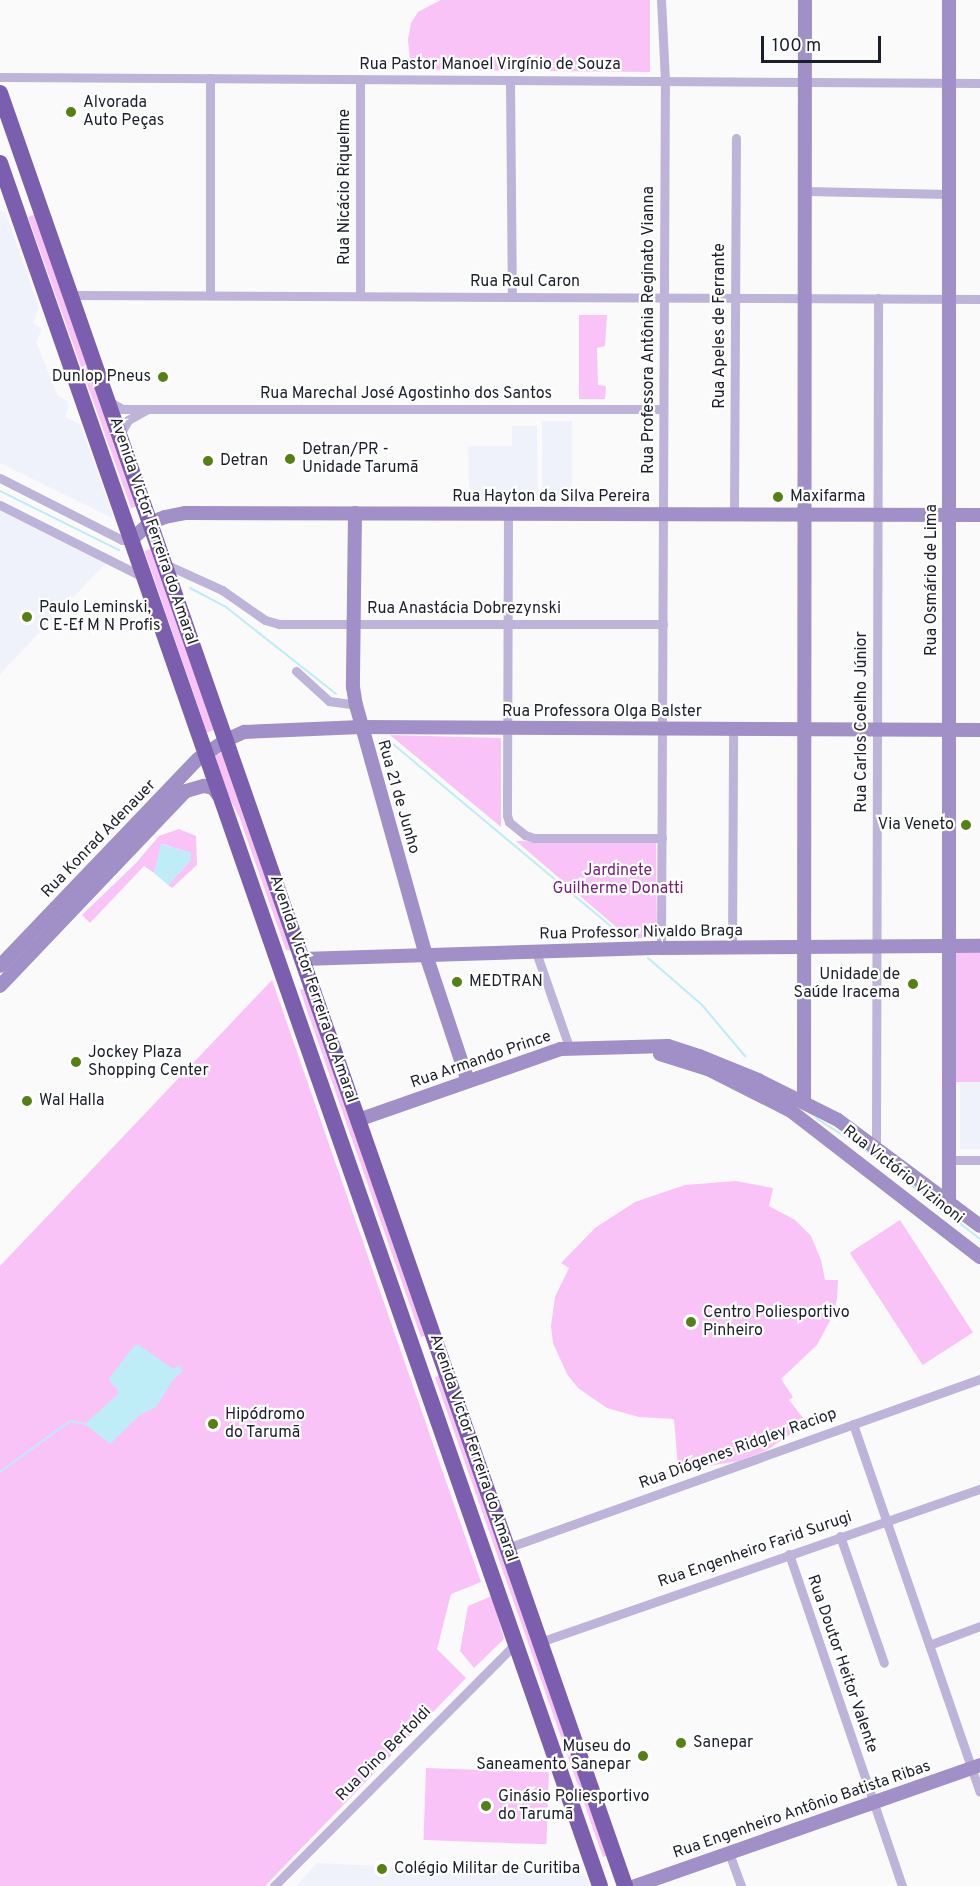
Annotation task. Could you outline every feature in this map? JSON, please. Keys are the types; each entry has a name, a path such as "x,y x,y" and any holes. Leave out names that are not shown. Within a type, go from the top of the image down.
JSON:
{"highway":[{"name":"Avenida Victor Ferreira do Amaral","path":"0,93 625,1886"},
{"name":"Avenida Victor Ferreira do Amaral","path":"0,163 600,1886"},
{"path":"270,940 283,954 302,959"},
{"path":"412,1349 419,1352 427,1351 435,1340"},
{"path":"422,1377 424,1371 432,1366 445,1369"}],"street":[{"name":"Rua Professora Antônia Reginato Vianna","path":"661,0 665,81 661,948"},
{"path":"804,1101 806,0"},
{"name":"Rua Osmário de Lima","path":"949,0 947,1160 949,1201"},
{"name":"Rua Pastor Manoel Virgínio de Souza","path":"0,76 980,83"},
{"path":"210,78 210,296"},
{"name":"Rua Nicácio Riquelme","path":"360,79 360,296"},
{"path":"510,80 512,297"},
{"name":"Rua Apeles de Ferrante","path":"734,514 736,138"},
{"path":"805,191 949,194"},
{"name":"Rua Raul Caron","path":"70,295 980,298"},
{"name":"Rua Carlos Coelho Júnior","path":"876,1146 878,298"},
{"name":"Rua Marechal José Agostinho dos Santos","path":"107,400 122,409 663,409"},
{"path":"119,435 128,420 148,409"},
{"path":"0,478 122,540 131,540"},
{"path":"0,505 144,577"},
{"name":"Rua Hayton da Silva Pereira","path":"131,540 150,523 185,513 980,515"},
{"name":"Rua 21 de Junho","path":"355,513 356,705 426,955 468,1081"},
{"path":"508,514 507,815 512,825 530,837 662,838"},
{"name":"Rua Anastácia Dobrezynski","path":"164,564 222,590 265,620 279,624 663,624"},
{"path":"296,671 329,701 356,705"},
{"name":"Rua Professora Olga Balster","path":"226,740 244,732 361,727 980,730"},
{"path":"732,948 733,729"},
{"name":"Rua Konrad Adenauer","path":"0,966 204,754 226,740"},
{"name":"Rua Konrad Adenauer","path":"1,982 182,794 192,788 204,786 213,788 219,796"},
{"name":"Rua Professor Nivaldo Braga","path":"302,959 661,948 980,946"},
{"path":"536,952 569,1047"},
{"name":"Rua Armando Prince","path":"358,1120 569,1047 655,1045 684,1050 804,1101"},
{"name":"Rua Armando Prince","path":"617,1047 688,1061 754,1090 805,1120"},
{"name":"Rua Victório Vizinoni","path":"804,1101 838,1120 876,1146 980,1226"},
{"name":"Rua Victório Vizinoni","path":"805,1120 979,1258"},
{"path":"928,1185 943,1173 947,1160 980,1160"},
{"name":"Rua Diógenes Ridgley Raciop","path":"507,1548 980,1379"},
{"path":"853,1424 929,1645 976,1767 980,1792"},
{"name":"Rua Engenheiro Farid Surugi","path":"540,1642 980,1489"},
{"path":"840,1536 884,1663"},
{"name":"Rua Doutor Heitor Valente","path":"789,1554 902,1886"},
{"path":"929,1645 980,1626"},
{"name":"Rua Dino Bertoldi","path":"274,1886 515,1644"},
{"name":"Rua Engenheiro Antônio Batista Ribas","path":"636,1886 976,1767"},
{"path":"729,1853 741,1886"}],"shaded area":[{"path":"0,211 5,211 39,308 33,323 42,329 36,342 58,396 66,400 69,407 65,417 80,424 114,519 0,463"},
{"path":"542,421 572,421 572,501 542,501"},
{"path":"512,426 537,426 538,500 469,501 468,446 512,446"},
{"name":"Paulo Leminski, C E-Ef M N Profis","path":"0,505 109,560 0,674"},
{"path":"960,1082 980,1082 980,1149 960,1149"},
{"name":"Colégio Militar de Curitiba","path":"317,1863 586,1876 589,1886 296,1886"}],"green space":[{"path":"441,0 650,0 650,72 411,70 408,40 411,23 418,12"},
{"path":"37,214 138,506 131,508 28,217"},
{"path":"579,315 607,315 605,346 597,348 598,385 606,386 605,399 579,399"},
{"path":"153,548 216,730 207,732 144,551"},
{"path":"390,735 501,738 501,827"},
{"path":"224,752 295,951 286,950 239,816 224,788 213,756"},
{"path":"179,829 196,836 197,865 172,888 168,885 191,860 191,853 162,844 154,873 144,866 90,923 82,915 136,863 159,836"},
{"name":"Jardinete Guilherme Donatti","path":"516,841 656,843 657,938 629,938"},
{"path":"957,952 980,952 980,1082 955,1082 956,964 952,961"},
{"name":"Hipódromo do Tarumã","path":"272,980 481,1582 451,1594 437,1649 466,1678 265,1886 0,1886 0,1266"},
{"path":"307,988 429,1334 421,1337 300,990"},
{"name":"Centro Poliesportivo Pinheiro","path":"736,1181 773,1188 769,1206 795,1220 811,1236 821,1260 825,1280 838,1280 837,1299 832,1317 817,1345 781,1379 793,1397 789,1400 807,1423 767,1450 739,1461 696,1468 678,1467 674,1419 639,1417 607,1408 578,1388 567,1374 553,1343 551,1326 555,1297 569,1268 561,1263 595,1228 635,1202 685,1185"},
{"path":"900,1220 973,1332 923,1365 850,1253"},
{"path":"441,1375 608,1855 603,1857 435,1377"},
{"path":"492,1596 504,1639 474,1668 460,1651 468,1606"},
{"name":"Ginásio Poliesportivo do Tarumã","path":"426,1768 549,1772 546,1844 423,1840"}],"water":[{"path":"161,844 191,853 191,860 168,885 154,873"},
{"path":"135,1345 139,1345 173,1369 179,1365 183,1371 173,1380 156,1407 140,1415 110,1444 85,1424 118,1394 118,1390 109,1378"}],"waterway":[{"path":"0,491 119,550"},
{"path":"190,588 226,607 336,694"},
{"path":"393,744 619,933"},
{"path":"648,958 702,1005 745,1056"},
{"path":"816,1118 870,1153 980,1239"},
{"path":"0,1472 70,1421 85,1424"}],"place":[{"name":"Alvorada Auto Peças","path":"71,112"},
{"name":"Dunlop Pneus","path":"163,377"},
{"name":"Detran/PR - Unidade Tarumã","path":"290,459"},
{"name":"Detran","path":"208,461"},
{"name":"Maxifarma","path":"778,497"},
{"name":"Paulo Leminski, C E-Ef M N Profis","path":"27,617"},
{"name":"Via Veneto","path":"966,825"},
{"name":"MEDTRAN","path":"457,982"},
{"name":"Unidade de Saúde Iracema","path":"913,984"},
{"name":"Jockey Plaza Shopping Center","path":"76,1062"},
{"name":"Wal Halla","path":"27,1101"},
{"name":"Centro Poliesportivo Pinheiro","path":"691,1322"},
{"name":"Hipódromo do Tarumã","path":"213,1424"},
{"name":"Sanepar","path":"681,1743"},
{"name":"Museu do Saneamento Sanepar","path":"643,1756"},
{"name":"Ginásio Poliesportivo do Tarumã","path":"486,1806"},
{"name":"Colégio Militar de Curitiba","path":"382,1869"}]}
